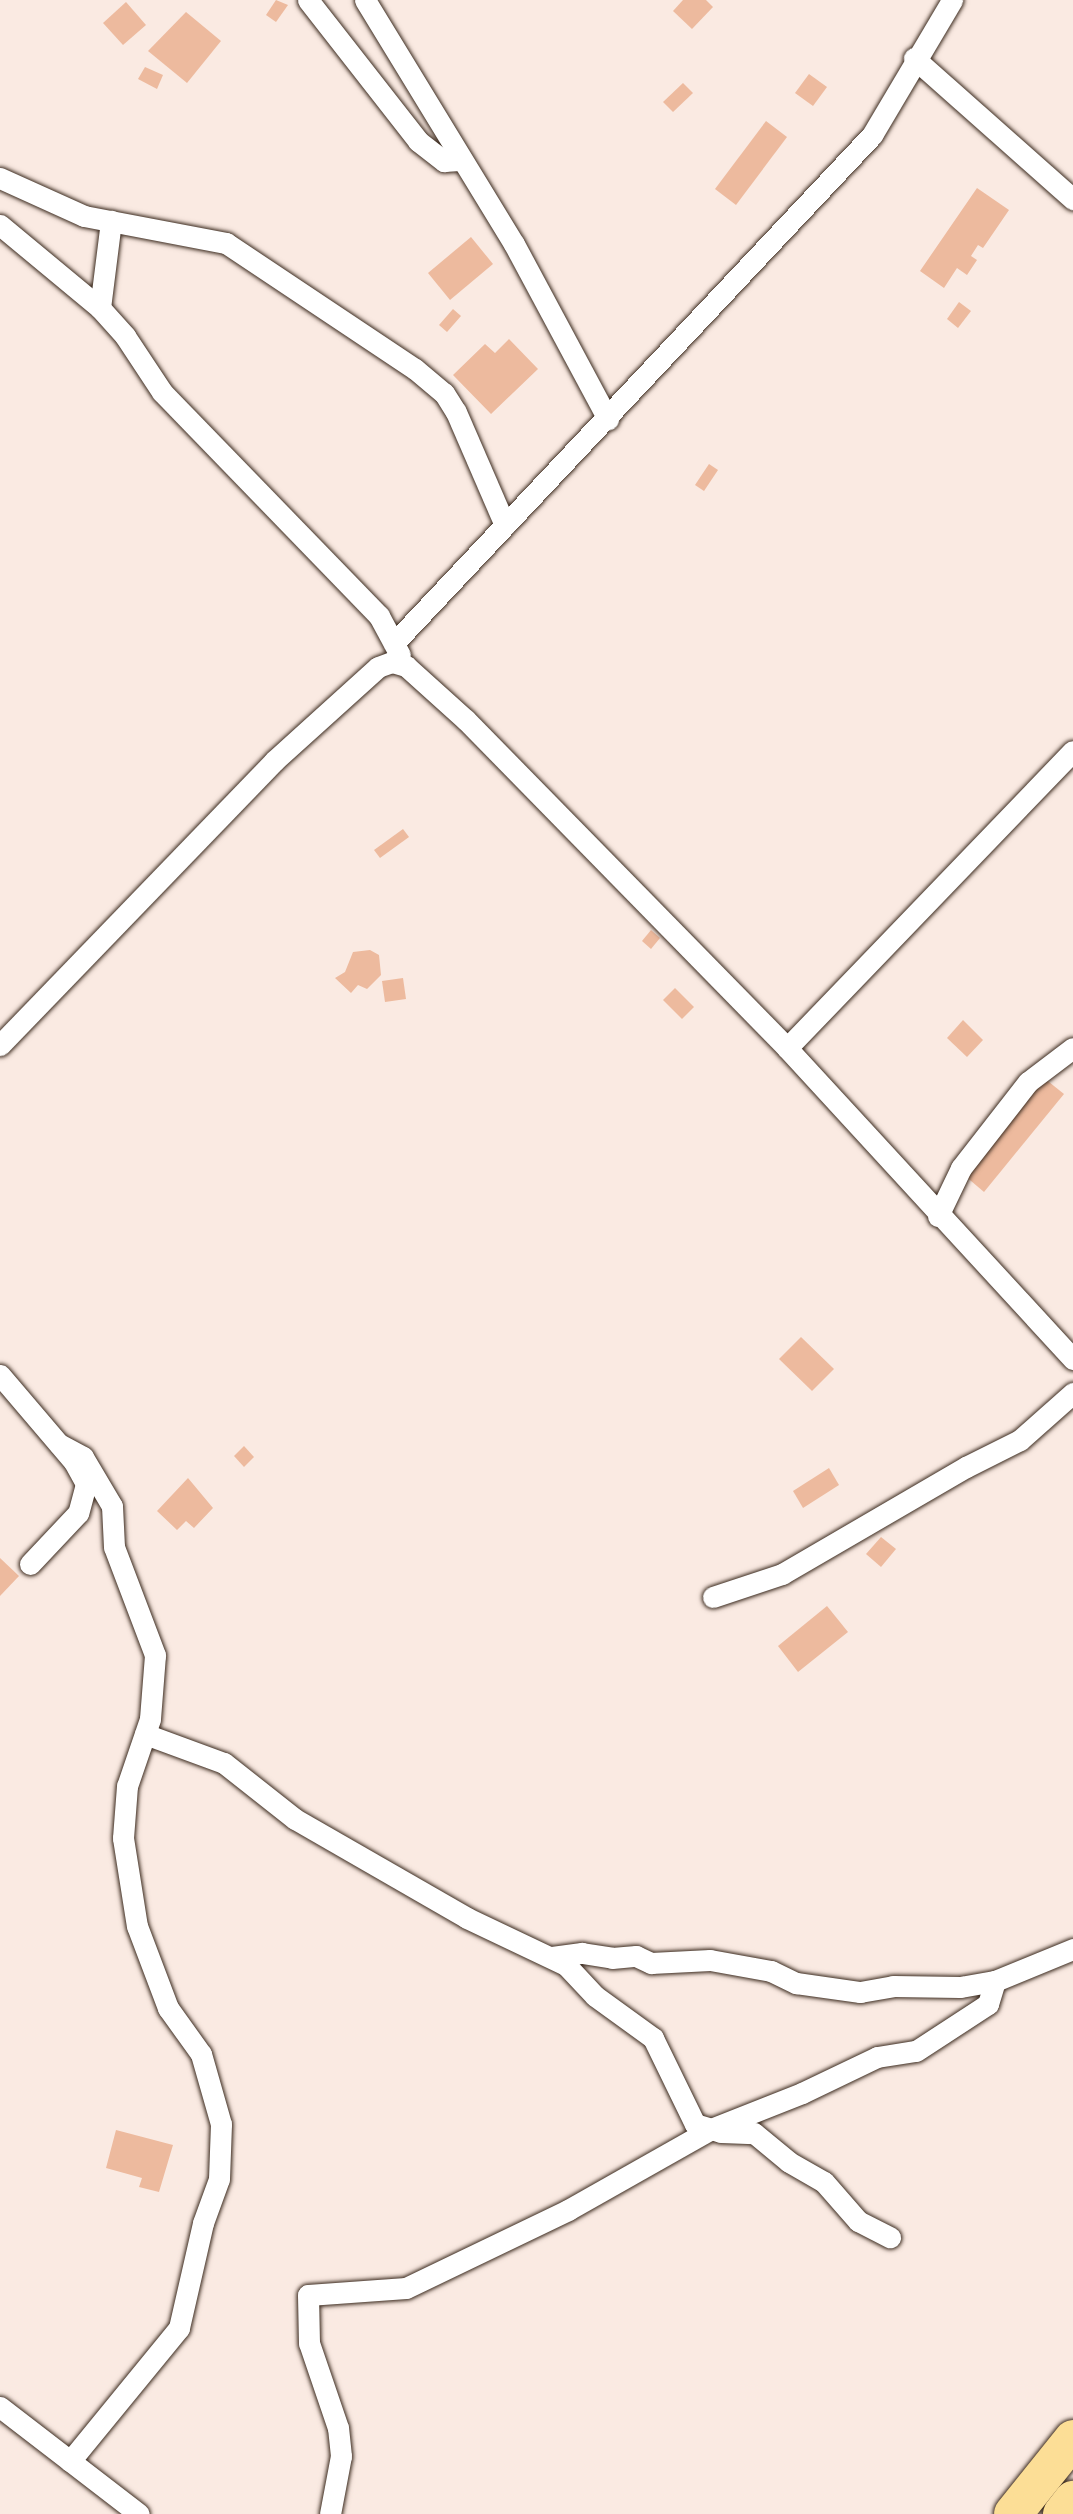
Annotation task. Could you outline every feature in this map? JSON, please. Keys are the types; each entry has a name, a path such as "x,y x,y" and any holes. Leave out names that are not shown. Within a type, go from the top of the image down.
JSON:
{"highway":[{"path":"1013,2514 1073,2439"},
{"path":"1062,2514 1073,2500"}],"street":[{"path":"308,0 418,141 444,161 459,160"},
{"path":"365,0 459,160 514,244 607,419"},
{"path":"394,643 872,135 915,58 952,0"},
{"path":"915,58 1073,200"},
{"path":"0,178 57,207 111,221 226,243 244,251 297,295 430,380 456,412 505,525"},
{"path":"100,308 111,221"},
{"path":"0,225 100,308 125,336 162,392 379,616 406,666 466,720 787,1048 938,1216 1073,1359"},
{"path":"0,1045 274,761 378,667 392,662 406,666"},
{"path":"787,1048 1073,751"},
{"path":"938,1216 961,1168 1028,1082 1073,1048"},
{"path":"0,1374 59,1444 86,1484 78,1513 30,1564"},
{"path":"713,1597 782,1574 1020,1440 1073,1393"},
{"path":"59,1444 83,1458 112,1506 114,1547 155,1655 145,1734 127,1786 123,1838 137,1926 168,2008 201,2054 222,2124 219,2179 203,2223 179,2328 70,2461"},
{"path":"145,1734 224,1763 295,1819 467,1918 552,1957 595,1996 653,2038 695,2124 711,2129 754,2133 789,2162 824,2182 858,2221 890,2237"},
{"path":"552,1957 582,1953 612,1958 636,1956 651,1963 710,1960 771,1971 796,1983 860,1992 893,1986 960,1987 995,1981 1073,1949"},
{"path":"330,2514 341,2456 338,2428 309,2343 308,2295 406,2288 568,2210 711,2129 802,2093 877,2057 916,2051 988,2004 995,1981"},
{"path":"0,2407 70,2461 113,2507 139,2514"}],"building":[{"path":"276,0 288,5 276,22 266,15"},
{"path":"683,0 706,0 713,7 692,29 673,11"},
{"path":"126,2 146,25 123,45 103,23"},
{"path":"186,12 221,41 187,83 148,51"},
{"path":"145,67 163,75 157,89 138,79"},
{"path":"809,74 827,87 813,106 795,93"},
{"path":"683,83 693,93 673,112 663,102"},
{"path":"766,121 787,137 736,205 715,189"},
{"path":"977,188 1009,210 983,248 978,245 971,256 977,260 967,275 957,268 944,288 920,271"},
{"path":"471,237 493,264 450,300 428,273"},
{"path":"959,302 971,311 958,328 947,319"},
{"path":"453,309 461,316 447,332 439,325"},
{"path":"509,339 538,369 491,414 453,375 485,344 495,353"},
{"path":"709,464 718,470 704,491 695,485"},
{"path":"403,829 409,837 380,858 374,850"},
{"path":"651,930 660,938 651,949 642,941"},
{"path":"370,950 379,955 381,975 367,989 358,985 351,993 335,978 345,972 353,952"},
{"path":"403,978 406,999 385,1002 382,981"},
{"path":"675,988 694,1007 682,1019 663,1000"},
{"path":"963,1020 983,1040 967,1057 947,1038"},
{"path":"1044,1078 1064,1094 984,1192 964,1175"},
{"path":"801,1337 834,1369 812,1391 779,1359"},
{"path":"244,1446 254,1457 244,1467 234,1456"},
{"path":"829,1468 839,1485 803,1508 793,1491"},
{"path":"188,1478 213,1508 194,1528 186,1521 177,1530 157,1511"},
{"path":"881,1537 896,1549 881,1567 866,1554"},
{"path":"0,1558 19,1576 0,1596"},
{"path":"827,1606 848,1632 798,1672 778,1646"},
{"path":"116,2130 173,2145 159,2192 139,2187 142,2178 106,2168"}]}
